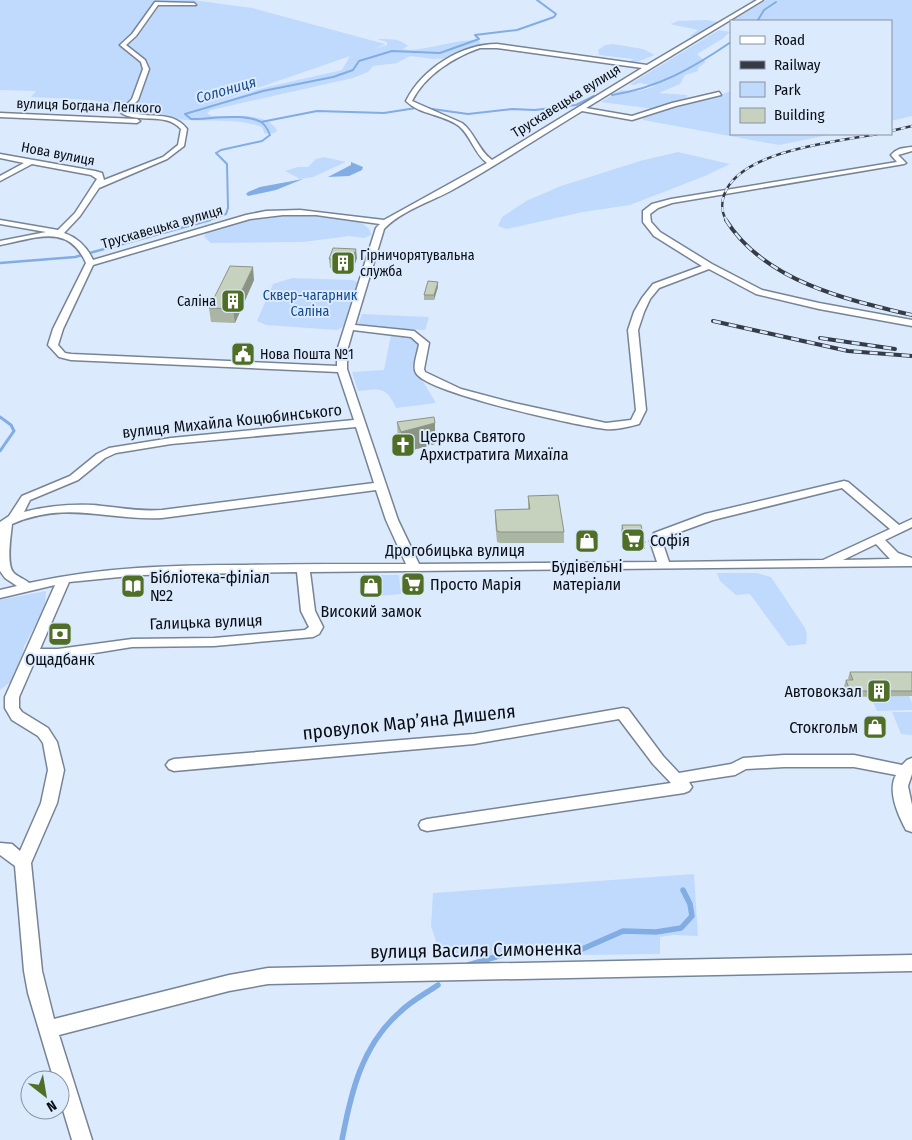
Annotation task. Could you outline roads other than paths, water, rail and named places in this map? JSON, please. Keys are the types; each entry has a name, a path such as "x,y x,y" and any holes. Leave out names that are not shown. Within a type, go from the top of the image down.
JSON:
{"street":[{"name":"Трускавецька вулиця","path":"342,369 62,355 53,345 58,329 89,260 273,212 293,211 384,222 435,196 492,163 761,0"},
{"path":"96,186 165,158 181,146 184,129 176,122 164,118 129,115 123,112 135,100 146,64 128,52 123,45 134,35 157,4 194,4"},
{"path":"492,163 481,155 461,124 444,115 415,106 409,101 416,86 460,54 479,47 497,46 648,67"},
{"path":"582,109 639,118 674,104 719,94"},
{"name":"вулиця Богдана Лепкого","path":"0,115 176,122"},
{"path":"912,149 899,151 894,155 902,163 671,201 655,206 646,213 647,222 657,234 708,266 759,292 912,323"},
{"name":"Нова вулиця","path":"0,156 99,175 101,179 76,219 60,232"},
{"path":"0,180 32,161"},
{"path":"0,222 60,232 80,248 89,260"},
{"path":"384,222 380,228 342,351 342,369 392,520 414,567"},
{"path":"0,243 60,232"},
{"path":"350,327 414,334 424,343 419,369 422,374 457,391 513,406 606,426 622,425 637,420 641,410 633,330 646,298 652,290 662,283 708,266"},
{"name":"вулиця Михайла Коцюбинського","path":"26,588 6,570 4,552 6,522 14,518 26,498 74,478 101,456 113,450 171,441 360,423"},
{"path":"664,565 656,541 658,536 709,517 844,484 897,529"},
{"path":"14,518 49,510 80,508 144,515 162,514 380,486"},
{"path":"823,564 912,523"},
{"path":"878,538 891,555 910,562"},
{"name":"Дрогобицька вулиця","path":"2,593 64,579 140,571 303,567 910,562"},
{"name":"Галицька вулиця","path":"32,653 58,654 132,643 214,642 308,634 314,631 316,627 308,612 303,567"},
{"path":"64,579 12,697 12,708 17,716 43,732 50,742 56,770 49,803 23,863 33,971 48,1029 82,1140"},
{"name":"провулок Марʼяна Дишеля","path":"174,764 474,739 623,714 658,760 678,780"},
{"path":"427,825 684,787 678,780 684,777 736,769 743,764 784,761 854,761 908,768 899,787 912,826"},
{"path":"0,849 6,849 23,863"},
{"name":"вулиця Василя Симоненка","path":"48,1029 229,983 268,976 912,963"}],"waterway":[{"name":"Солониця","path":"261,122 254,119 236,117 191,119 185,114 263,91 333,77 353,70 359,61 392,51 440,53 479,39 475,35 517,30 554,17 556,14 537,0"},
{"path":"758,20 764,10 776,2"},
{"path":"612,95 629,92 674,76 730,43"},
{"path":"425,108 468,114 512,109 535,110 576,105 594,96"},
{"path":"261,122 317,111 384,113 416,108"},
{"name":"Солониця","path":"206,221 226,214 228,208 227,164 216,153 221,150 262,141 270,135 268,129 261,122"},
{"name":"Солониця","path":"0,263 75,257 210,220"},
{"name":"Солониця","path":"0,417 11,425 14,431 0,451"},
{"path":"468,965 513,952 580,950 623,931 656,932 681,928 692,916 690,904 683,890"},
{"path":"342,1140 354,1087 367,1054 376,1039 404,1008 438,985"}],"railway":[{"path":"892,131 912,126"},
{"path":"727,221 722,209 724,195 733,180 749,168 769,158 791,151 871,135"},
{"path":"726,220 742,241 784,273 809,285 835,294 912,315"},
{"path":"713,321 848,351 912,356"},
{"path":"820,338 895,349"}],"place":[{"name":"Гірничорятувальна служба","path":"343,263"},
{"name":"Саліна","path":"233,301"},
{"name":"Нова Пошта №1","path":"243,354"},
{"name":"Церква Святого Архистратига Михаїла","path":"403,445"},
{"name":"Софія","path":"633,540"},
{"name":"Будівельні матеріали","path":"587,541"},
{"name":"Просто Марія","path":"413,584"},
{"name":"Бібліотека-філіал №2","path":"133,586"},
{"name":"Високий замок","path":"371,586"},
{"name":"Ощадбанк","path":"60,634"},
{"name":"Автовокзал","path":"879,691"},
{"name":"Стокгольм","path":"875,727"}],"park label":[{"name":"Сквер-чагарник Саліна","path":"310,304"}]}
